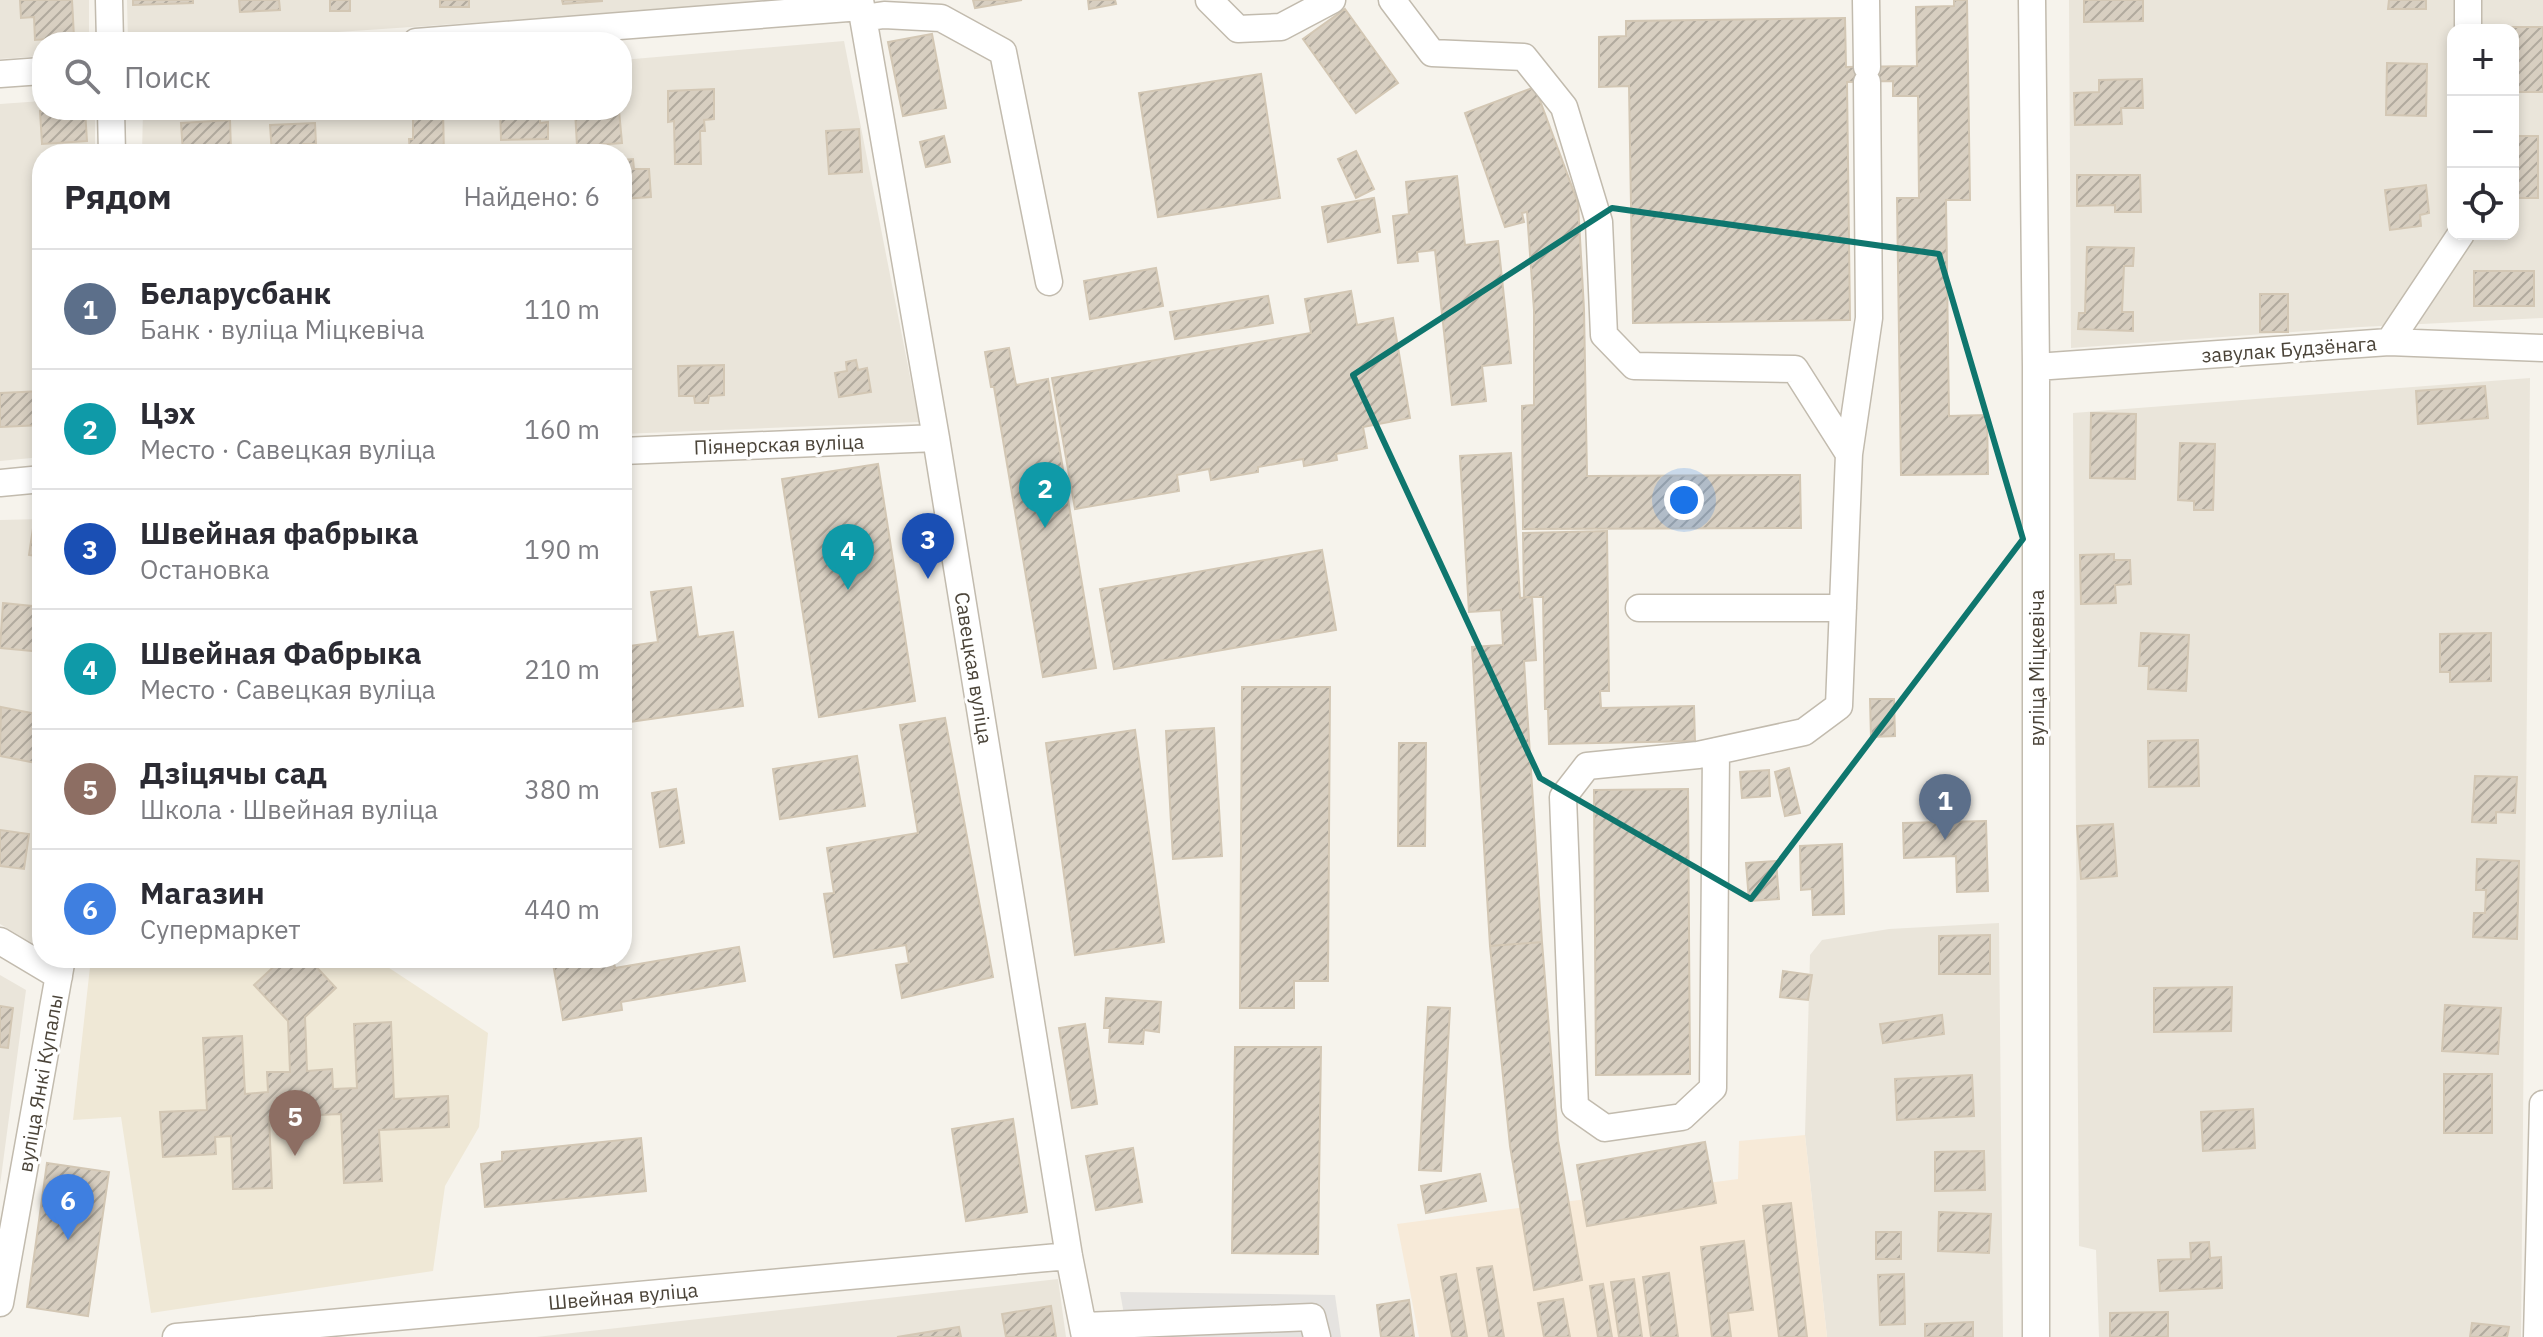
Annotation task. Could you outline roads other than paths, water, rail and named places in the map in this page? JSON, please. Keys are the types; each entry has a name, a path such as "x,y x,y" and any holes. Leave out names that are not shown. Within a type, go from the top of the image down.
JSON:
{"street":[{"path":"109,0 110,32"},
{"path":"1209,0 1238,29 1281,27 1332,0"},
{"path":"1392,0 1432,53 1524,57 1564,107 1599,222 1604,335 1634,366 1795,369 1849,454"},
{"path":"1716,751 1713,1088 1682,1117 1605,1128 1575,1107 1563,797 1587,766 1716,751 1804,732 1839,706 1849,454 1869,318 1866,0"},
{"name":"вуліца Міцкевіча","path":"2032,0 2036,367 2036,1337"},
{"path":"2468,0 2468,24"},
{"path":"547,32 861,8 884,15 941,18 1003,52 1049,282"},
{"name":"Савецкая вуліца","path":"861,8 936,438 1069,1256 1084,1331"},
{"path":"0,74 32,72"},
{"path":"111,120 112,144"},
{"path":"2389,342 2457,240"},
{"name":"завулак Будзёнага","path":"2036,367 2389,342 2543,348"},
{"name":"Піянерская вуліца","path":"632,451 936,438"},
{"path":"0,483 32,480"},
{"path":"1639,608 1843,608"},
{"path":"0,941 32,955"},
{"name":"вуліца Янкі Купалы","path":"0,1303 60,968"},
{"path":"2537,1337 2543,1104"},
{"name":"Швейная вуліца","path":"176,1337 1069,1256"},
{"path":"1084,1331 1177,1330 1312,1317 1317,1337"}],"place":[{"name":"Цэх","path":"1045,528"},
{"name":"Швейная фабрыка","path":"928,579"},
{"name":"Швейная Фабрыка","path":"848,590"},
{"name":"Беларусбанк","path":"1945,840"},
{"name":"Дзіцячы сад","path":"295,1156"},
{"name":"Магазин","path":"68,1240"}]}
